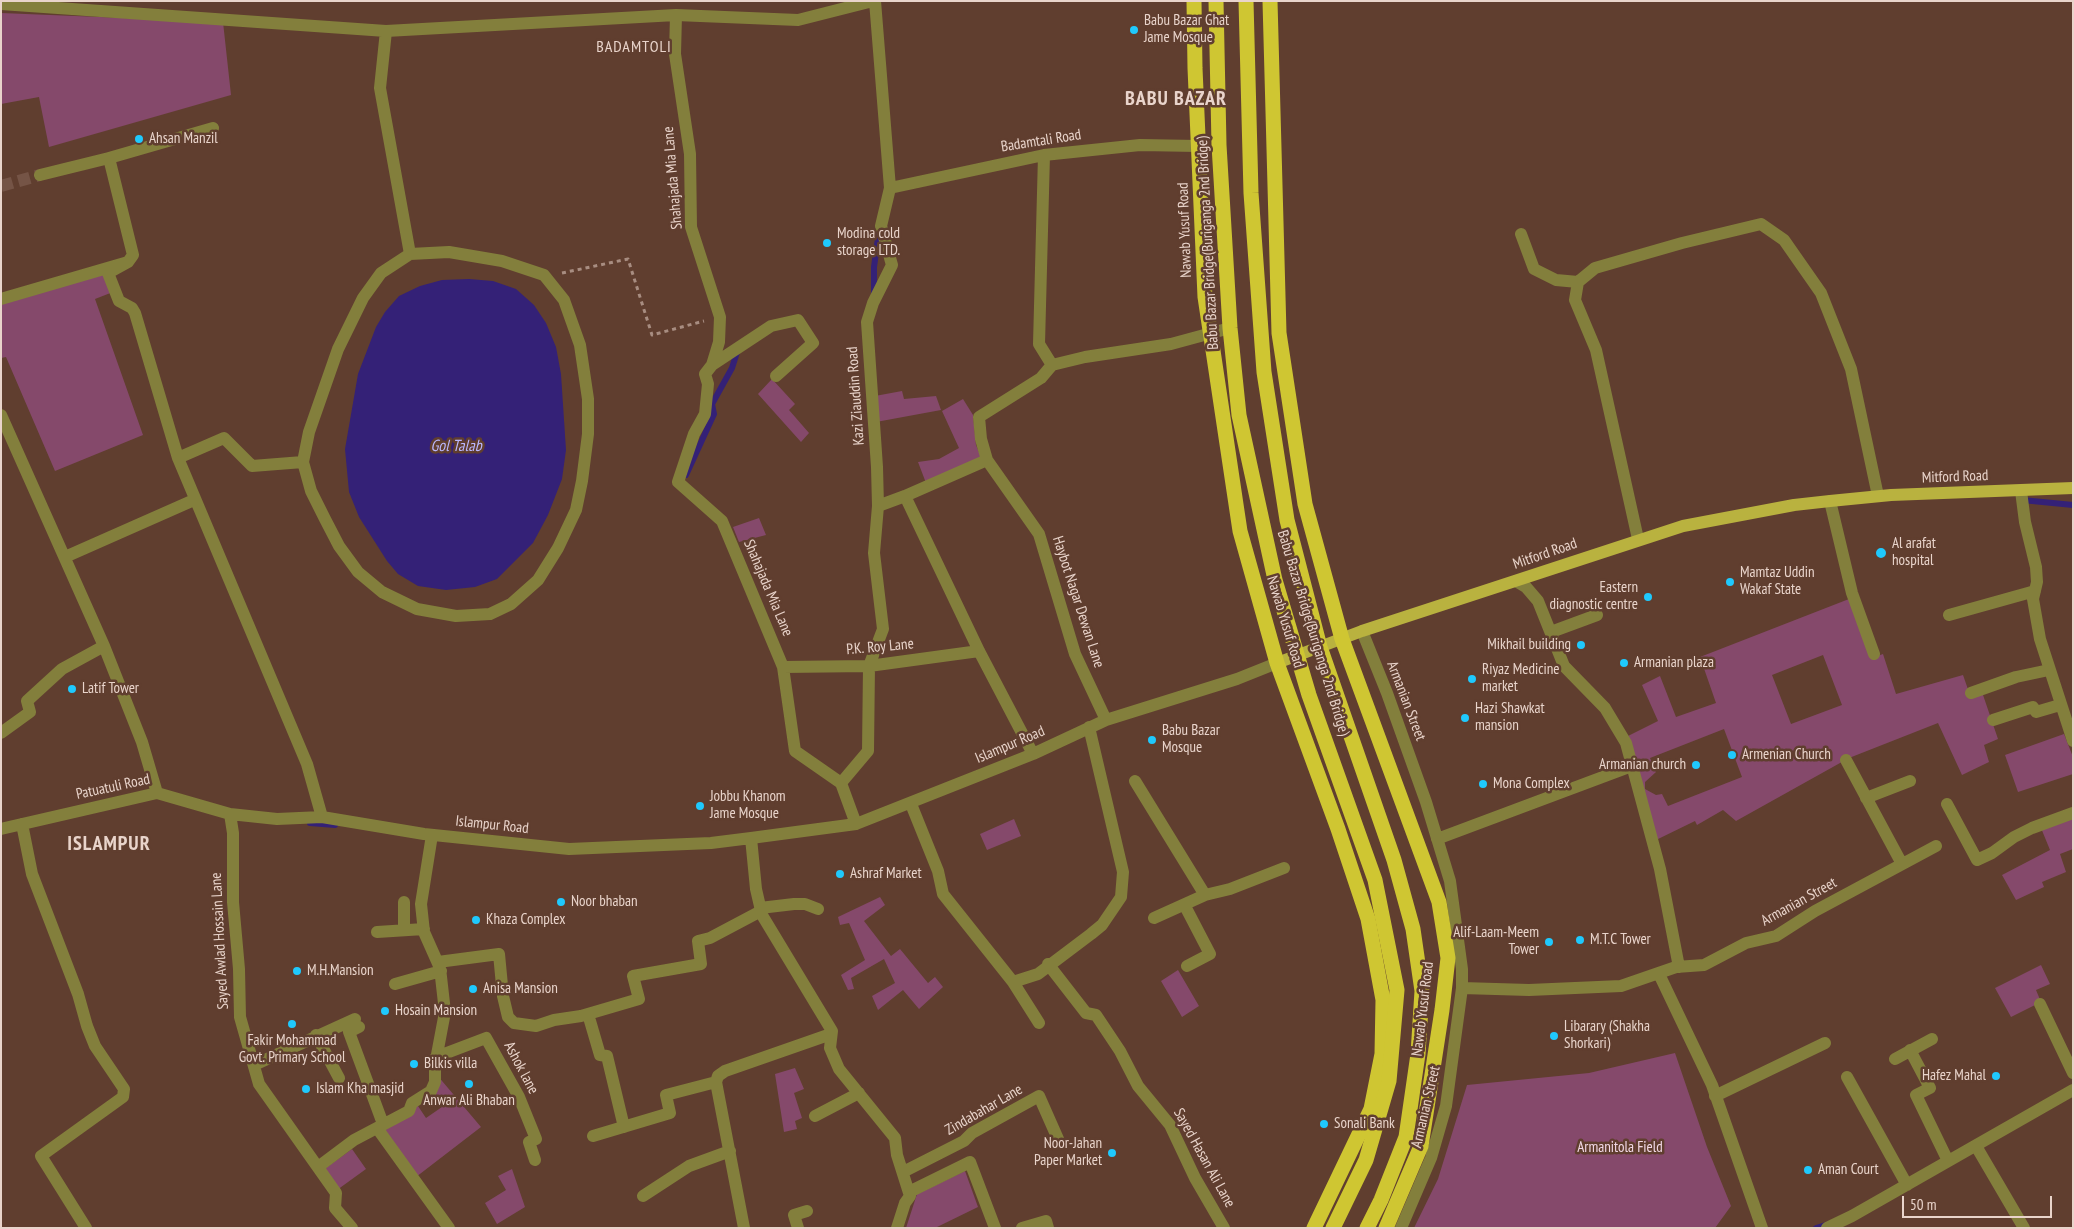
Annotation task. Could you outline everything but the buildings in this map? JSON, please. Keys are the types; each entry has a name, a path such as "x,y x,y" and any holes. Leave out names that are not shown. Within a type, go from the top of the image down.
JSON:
{"highway":[{"name":"Nawab Yusuf Road","path":"1194,1 1205,297 1240,530 1278,663 1342,838 1365,911 1384,1000 1382,1054 1371,1109 1344,1171 1314,1228"},
{"name":"Babu Bazar Bridge(Buriganga 2nd Bridge)","path":"1216,1 1219,145 1230,328 1239,414 1275,580 1309,695 1375,880 1397,990 1389,1081 1366,1160 1333,1228"},
{"name":"Babu Bazar Bridge(Buriganga 2nd Bridge)","path":"1246,1 1251,193 1264,372 1287,520 1320,647 1394,860 1413,929 1422,991 1418,1054 1406,1137 1381,1200 1367,1228"},
{"name":"Nawab Yusuf Road","path":"1270,1 1279,333 1305,504 1342,639 1439,902 1448,958 1421,1146 1386,1228"}],"main road":[{"name":"Mitford Road","path":"1278,663 1362,631 1638,539 1683,526 1794,504 1878,496 2073,488"}],"street":[{"path":"1,4 386,31 676,15 798,20 874,1"},
{"name":"Kazi Ziauddin Road","path":"841,783 868,751 869,666 883,629 874,552 878,506 867,322 873,303 892,265 881,226 890,188 874,1"},
{"name":"Shahajada Mia Lane","path":"676,15 675,54 690,154 691,227 720,317 719,342 712,365 706,374 708,384 705,414 694,434 678,482 722,521 783,667 796,751 841,783"},
{"path":"386,31 380,88 410,254"},
{"path":"40,175 109,158 213,128"},
{"name":"Badamtali Road","path":"890,188 1044,155 1140,144 1198,146"},
{"path":"1044,155 1039,344 1052,365 1085,357 1171,344 1230,328"},
{"path":"109,158 133,255 128,262 108,273 119,301 132,308 135,313 178,458 194,500 307,764 322,817"},
{"path":"1638,539 1596,350 1575,300 1578,282 1595,268 1682,243 1761,224 1784,240 1821,293 1851,369 1878,496"},
{"path":"1521,234 1534,269 1556,280 1578,282"},
{"path":"449,252 502,261 544,275 564,300 580,345 588,399 588,434 576,510 558,548 538,580 511,604 490,614 456,616 417,609 382,592 358,572 339,546 311,491 303,462 309,432 348,324 381,273 410,254 449,252"},
{"path":"1,299 128,262"},
{"path":"712,365 771,326 798,320 813,343 776,376"},
{"name":"Haybot Nagar Dewan Lane","path":"1052,365 1041,378 979,417 980,439 987,460 1039,534 1075,654 1106,720"},
{"path":"1,415 104,646 142,742 157,793"},
{"path":"178,458 224,438 252,466 303,462"},
{"path":"878,506 987,460"},
{"path":"2021,491 2025,522 2036,567 2037,582 2033,599 2040,639 2073,741"},
{"path":"905,496 979,652 1032,754"},
{"path":"65,557 194,500"},
{"path":"1830,501 1852,593 1874,654"},
{"path":"1516,581 1526,587 1538,601 1564,666 1605,708 1626,743 1660,868 1668,919 1679,967"},
{"path":"1949,615 2035,592"},
{"path":"1551,632 1597,615"},
{"name":"Armanian Street","path":"1362,631 1388,693 1450,881 1462,969 1462,988 1446,1106 1430,1158 1401,1228"},
{"path":"1,733 30,712 27,702 62,669 104,646"},
{"name":"P.K. Roy Lane","path":"783,667 869,666 979,652"},
{"name":"Islampur Road","path":"230,814 277,820 322,817 432,835 569,849 711,843 856,824 911,804 1032,754 1106,720 1237,679 1278,663"},
{"path":"1971,693 2016,677 2049,670"},
{"path":"1993,720 2033,707 2036,712 2060,705"},
{"path":"1013,982 1038,974 1048,964 1102,925 1121,897 1122,872 1089,727"},
{"path":"1846,760 1902,864"},
{"path":"1437,839 1632,766"},
{"path":"1135,781 1205,895"},
{"path":"1866,798 1910,781"},
{"path":"841,783 856,824"},
{"name":"Patuatuli Road","path":"1,828 157,793 230,814"},
{"path":"911,804 938,871 943,894 1013,982 1039,1023"},
{"path":"1947,804 1977,860 2032,828 2073,813"},
{"name":"Sayed Awlad Hossain Lane","path":"230,814 233,833 233,902 239,969 240,1017 259,1084 336,1193 335,1208 352,1228"},
{"path":"22,824 32,874 78,994 87,1026 95,1046 124,1090 123,1097 41,1156 86,1228"},
{"path":"318,1167 354,1140 409,1110 412,1103 430,1091 435,1082 436,1058 445,1012 439,966 424,929 421,897 432,835"},
{"path":"751,838 760,909 831,1034 830,1048 839,1069 895,1138 910,1196 904,1203 898,1228"},
{"name":"Armanian Street","path":"1462,988 1529,990 1621,986 1679,967 1704,966 1746,943 1776,936 1816,911 1936,846"},
{"path":"1154,918 1205,895 1230,889 1284,868"},
{"path":"404,902 404,930"},
{"path":"624,1127 606,1056 600,1055 588,1014 639,999 633,976 701,964 698,941 710,938 760,909 805,904 818,909"},
{"path":"1184,906 1210,954 1187,966"},
{"path":"377,932 424,929"},
{"name":"Ashok lane","path":"395,984 439,966 499,954 503,996 508,1017 514,1023 536,1026 554,1020 588,1014"},
{"name":"Sayed Hasan Ali Lane","path":"1048,964 1086,1013 1096,1014 1120,1051 1138,1086 1170,1125 1195,1178 1224,1228"},
{"path":"1659,974 1715,1096 1762,1228"},
{"path":"2040,1004 2073,1073"},
{"path":"254,1065 316,1035 357,1023 348,1032 380,1126 449,1228"},
{"path":"744,1228 716,1082 718,1076 725,1071 831,1034"},
{"path":"316,1035 340,1078"},
{"name":"Ashok lane","path":"436,1058 486,1038 519,1097 536,1139 529,1142 535,1160"},
{"path":"1895,1058 1932,1039"},
{"path":"1715,1096 1825,1043"},
{"path":"1910,1050 1930,1088 1916,1095 1948,1161"},
{"path":"1848,1077 1907,1185"},
{"path":"592,1136 670,1113 666,1095 716,1082"},
{"path":"1827,1228 1852,1216 2073,1090"},
{"path":"815,1116 860,1093"},
{"name":"Zindabahar Lane","path":"903,1172 964,1141 972,1133 1039,1096 1058,1139"},
{"path":"1976,1146 2024,1228"},
{"path":"643,1196 689,1166 730,1151"},
{"path":"909,1192 970,1162 995,1228"},
{"path":"798,1228 794,1215 807,1211"},
{"path":"1022,1228 1046,1221 1048,1228"}],"path":[{"path":"544,275 628,259 652,335 720,317"}],"green space":[{"path":"1,13 223,22 231,95 49,147 39,97 1,104"},
{"path":"104,265 113,292 95,299 143,435 55,471 6,357 1,358 1,294"},
{"path":"772,379 795,404 789,410 809,433 801,442 758,394"},
{"path":"902,391 904,399 936,396 941,410 876,422 875,396"},
{"path":"963,399 973,415 976,445 982,459 926,483 918,462 939,459 959,448 942,411"},
{"path":"759,518 766,535 739,542 733,527"},
{"path":"1849,599 1872,658 1883,654 1896,694 1963,675 1970,695 1982,692 1998,739 1984,745 1989,762 1962,775 1938,723 1849,758 1736,821 1723,810 1697,825 1695,821 1656,840 1626,737 1658,721 1642,685 1660,676 1676,717 1716,703 1700,657","holes":["1823,655 1842,705 1791,724 1772,675","1724,729 1742,777 1668,806 1662,794 1656,795 1645,789 1645,782 1656,772 1650,758"]},
{"path":"2064,734 2073,757 2073,774 2018,792 2005,755"},
{"path":"2073,816 2073,849 2060,854 2066,872 2042,882 2044,887 2016,900 2002,875 2050,850 2041,828"},
{"path":"1014,819 1021,836 987,850 980,834"},
{"path":"880,897 885,905 864,921 891,956 900,949 928,983 935,977 943,987 919,1009 903,990 878,1010 872,996 895,983 884,959 851,978 854,989 848,990 841,975 865,960 849,923 840,925 838,917"},
{"path":"2041,965 2050,984 2036,990 2041,1002 2011,1017 1995,988"},
{"path":"1178,970 1199,1006 1182,1017 1161,981"},
{"name":"Armanitola Field","path":"1675,1053 1707,1147 1731,1206 1715,1228 1414,1228 1438,1179 1467,1085 1589,1073"},
{"path":"795,1068 804,1089 794,1093 802,1118 795,1121 797,1129 784,1132 775,1074"},
{"path":"437,1075 481,1127 416,1177 382,1128 416,1103 426,1118 442,1107 433,1092"},
{"path":"352,1149 366,1169 337,1190 323,1170"},
{"path":"512,1169 525,1207 497,1224 485,1203 506,1190 498,1176"},
{"path":"965,1171 978,1207 935,1228 906,1228 917,1194"}],"water":[{"name":"Gol Talab","path":"469,279 493,281 516,289 534,305 546,323 556,347 561,374 566,450 562,479 548,515 533,543 497,579 475,587 446,590 418,586 398,574 387,561 359,517 349,492 345,449 358,374 376,327 385,312 399,296 420,286 442,280"}],"waterway":[{"path":"874,296 874,267 879,231"},
{"path":"686,475 714,414 712,404 732,368 738,349"},
{"path":"2022,500 2073,505"},
{"path":"310,823 335,825"},
{"path":"1816,1228 1829,1224"}],"tunnel":[{"path":"1,186 40,175"}],"place":[{"name":"Babu Bazar Ghat Jame Mosque","path":"1134,30"},
{"name":"Ahsan Manzil","path":"139,139"},
{"name":"Modina cold storage LTD.","path":"827,243"},
{"name":"Al arafat hospital","path":"1881,553"},
{"name":"Mamtaz Uddin Wakaf State","path":"1730,582"},
{"name":"Eastern diagnostic centre","path":"1648,597"},
{"name":"Mikhail building","path":"1581,645"},
{"name":"Armanian plaza","path":"1624,663"},
{"name":"Riyaz Medicine market","path":"1472,679"},
{"name":"Latif Tower","path":"72,689"},
{"name":"Hazi Shawkat mansion","path":"1465,718"},
{"name":"Babu Bazar Mosque","path":"1152,740"},
{"name":"Armenian Church","path":"1732,755"},
{"name":"Armanian church","path":"1696,765"},
{"name":"Mona Complex","path":"1483,784"},
{"name":"Jobbu Khanom Jame Mosque","path":"700,806"},
{"name":"Ashraf Market","path":"840,874"},
{"name":"Noor bhaban","path":"561,902"},
{"name":"Khaza Complex","path":"476,920"},
{"name":"M.T.C Tower","path":"1580,940"},
{"name":"Alif-Laam-Meem Tower","path":"1549,942"},
{"name":"M.H.Mansion","path":"297,971"},
{"name":"Anisa Mansion","path":"473,989"},
{"name":"Hosain Mansion","path":"385,1011"},
{"name":"Fakir Mohammad Govt. Primary School","path":"292,1024"},
{"name":"Libarary (Shakha Shorkari)","path":"1554,1036"},
{"name":"Bilkis villa","path":"414,1064"},
{"name":"Hafez Mahal","path":"1996,1076"},
{"name":"Anwar Ali Bhaban","path":"469,1084"},
{"name":"Islam Kha masjid","path":"306,1089"},
{"name":"Sonali Bank","path":"1324,1124"},
{"name":"Noor-Jahan Paper Market","path":"1112,1153"},
{"name":"Aman Court","path":"1808,1170"}],"district":[{"name":"BADAMTOLI","path":"634,47"},
{"name":"BABU BAZAR","path":"1176,99"},
{"name":"ISLAMPUR","path":"109,844"}]}
